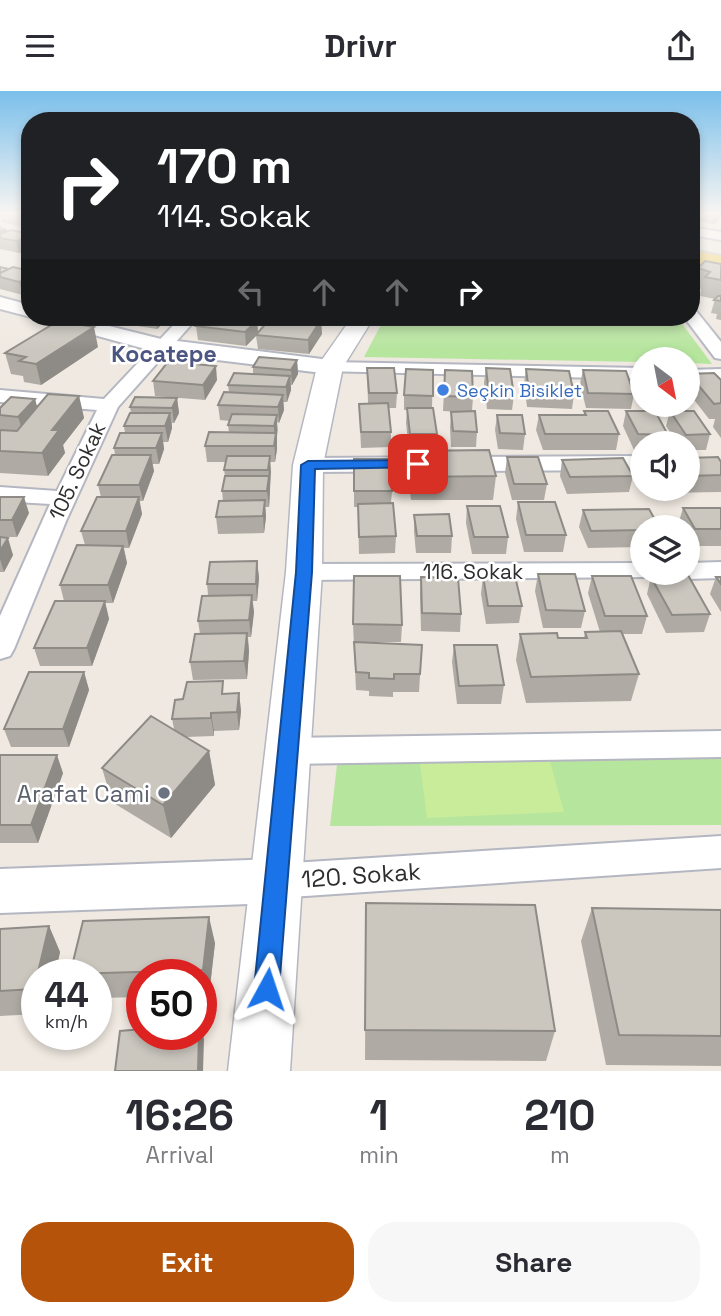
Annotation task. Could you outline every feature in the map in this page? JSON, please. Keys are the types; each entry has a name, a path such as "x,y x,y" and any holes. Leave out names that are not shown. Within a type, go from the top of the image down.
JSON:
{"main road":[{"path":"701,259 721,262"},
{"path":"259,1071 304,572 308,465 330,367 357,326"}],"street":[{"path":"700,273 721,277"},
{"path":"0,303 21,309"},
{"path":"84,326 160,346 330,367 630,374"},
{"name":"105. Sokak","path":"0,649 65,498 109,405 181,326"},
{"path":"700,326 721,353"},
{"path":"700,375 721,375"},
{"path":"0,396 109,405"},
{"path":"308,465 630,463"},
{"path":"0,494 65,498"},
{"path":"700,571 721,570"},
{"name":"116. Sokak","path":"304,572 630,571"},
{"path":"288,751 721,744"},
{"name":"120. Sokak","path":"0,891 276,881 721,852"}],"green space":[{"path":"380,326 684,326 699,347 630,347 630,362 364,357"},
{"path":"700,348 712,364 700,364"},
{"path":"721,746 721,825 330,826 338,756"},
{"path":"547,751 564,812 427,818 419,756"}],"building":[{"path":"705,261 721,264 721,280 705,277 710,272 700,269"},
{"path":"13,267 21,269 21,281 0,277 0,273"},
{"path":"50,326 94,327 36,364 19,361 26,357 5,353"},
{"path":"196,326 252,326 245,332"},
{"path":"264,326 317,326 308,340 256,335"},
{"path":"259,357 297,360 291,370 253,367"},
{"path":"171,358 196,360 193,364 216,366 203,385 153,381"},
{"path":"367,368 394,368 397,393 369,393"},
{"path":"486,368 510,369 514,395 489,394"},
{"path":"406,369 433,370 433,396 404,395"},
{"path":"526,369 569,371 574,394 529,392"},
{"path":"445,370 472,371 473,397 444,396"},
{"path":"583,370 626,371 630,394 588,393"},
{"path":"234,373 290,376 286,387 228,385"},
{"path":"714,373 721,380 721,403 714,404 700,387 700,374"},
{"path":"224,392 283,395 278,407 218,405"},
{"path":"48,394 79,396 52,430 59,430 42,453 0,451 0,430 17,431"},
{"path":"11,397 35,399 18,417 0,415 0,408"},
{"path":"135,397 177,398 172,408 130,407"},
{"path":"388,403 391,432 361,432 359,404"},
{"path":"407,408 433,408 437,434 410,434"},
{"path":"475,411 477,432 453,431 451,412"},
{"path":"584,411 608,411 619,434 545,434 539,415 586,415"},
{"path":"626,411 630,411 630,417 658,417 666,431 636,431"},
{"path":"130,413 170,413 165,426 124,426"},
{"path":"232,414 277,415 274,426 228,425"},
{"path":"497,415 522,415 525,434 500,433"},
{"path":"674,417 698,417 710,434 700,434 700,431 683,431"},
{"path":"209,432 276,433 274,446 205,446"},
{"path":"120,433 162,433 156,448 114,448"},
{"path":"489,450 496,476 412,477 409,451"},
{"path":"112,455 151,455 139,485 98,485"},
{"path":"227,456 270,456 268,470 224,470"},
{"path":"507,457 538,457 547,484 514,484"},
{"path":"718,457 721,462 721,475 700,476 700,458"},
{"path":"623,458 630,476 570,477 562,460"},
{"path":"354,459 390,459 392,491 354,491"},
{"path":"225,476 269,476 267,491 222,491"},
{"path":"0,497 24,497 12,520 0,520"},
{"path":"97,497 139,497 126,531 81,531"},
{"path":"265,500 263,516 216,517 219,501"},
{"path":"518,502 555,502 566,535 526,535"},
{"path":"393,503 396,536 359,537 358,504"},
{"path":"467,506 500,506 508,537 474,537"},
{"path":"683,508 721,508 721,529 700,529 700,515 687,515"},
{"path":"649,509 652,515 630,515 630,530 591,531 583,510"},
{"path":"449,514 452,536 417,536 414,515"},
{"path":"0,537 8,538 0,551"},
{"path":"77,545 123,546 108,585 60,585"},
{"path":"257,561 256,584 207,584 210,562"},
{"path":"538,574 575,574 585,611 546,610"},
{"path":"354,576 400,576 402,625 353,624"},
{"path":"483,576 515,576 522,606 488,606"},
{"path":"592,576 630,576 630,585 635,585 647,616 605,616"},
{"path":"421,577 458,578 461,614 422,613"},
{"path":"655,585 694,585 710,614 672,615"},
{"path":"252,595 249,620 198,621 202,596"},
{"path":"55,601 105,601 87,648 34,648"},
{"path":"621,631 639,674 531,677 520,634 557,633 558,638 587,638 585,632"},
{"path":"247,633 244,661 190,662 195,634"},
{"path":"354,642 422,645 420,674 394,674 394,679 369,678 369,673 356,672"},
{"path":"454,645 497,645 504,685 459,686"},
{"path":"29,672 84,672 63,729 4,729"},
{"path":"223,681 222,694 239,693 237,712 211,713 211,718 172,719 175,700 183,699 187,682"},
{"path":"151,716 209,751 163,805 102,768"},
{"path":"0,755 57,755 31,825 0,825"},
{"path":"366,903 535,905 555,1031 365,1030"},
{"path":"592,908 721,910 721,1036 619,1035"},
{"path":"209,917 204,959 126,959 126,972 112,973 112,959 74,959 83,921"},
{"path":"49,926 41,959 21,959 21,990 0,991 0,929"},
{"path":"126,1030 126,1050 199,1050 198,1071 115,1071 120,1031"}],"place":[{"name":"Seçkin Bisiklet","path":"443,390"},
{"name":"Arafat Cami","path":"164,793"}],"district":[{"name":"Kocatepe","path":"164,354"}],"route":[{"path":"267,989 304,572 308,465 418,464"}]}
